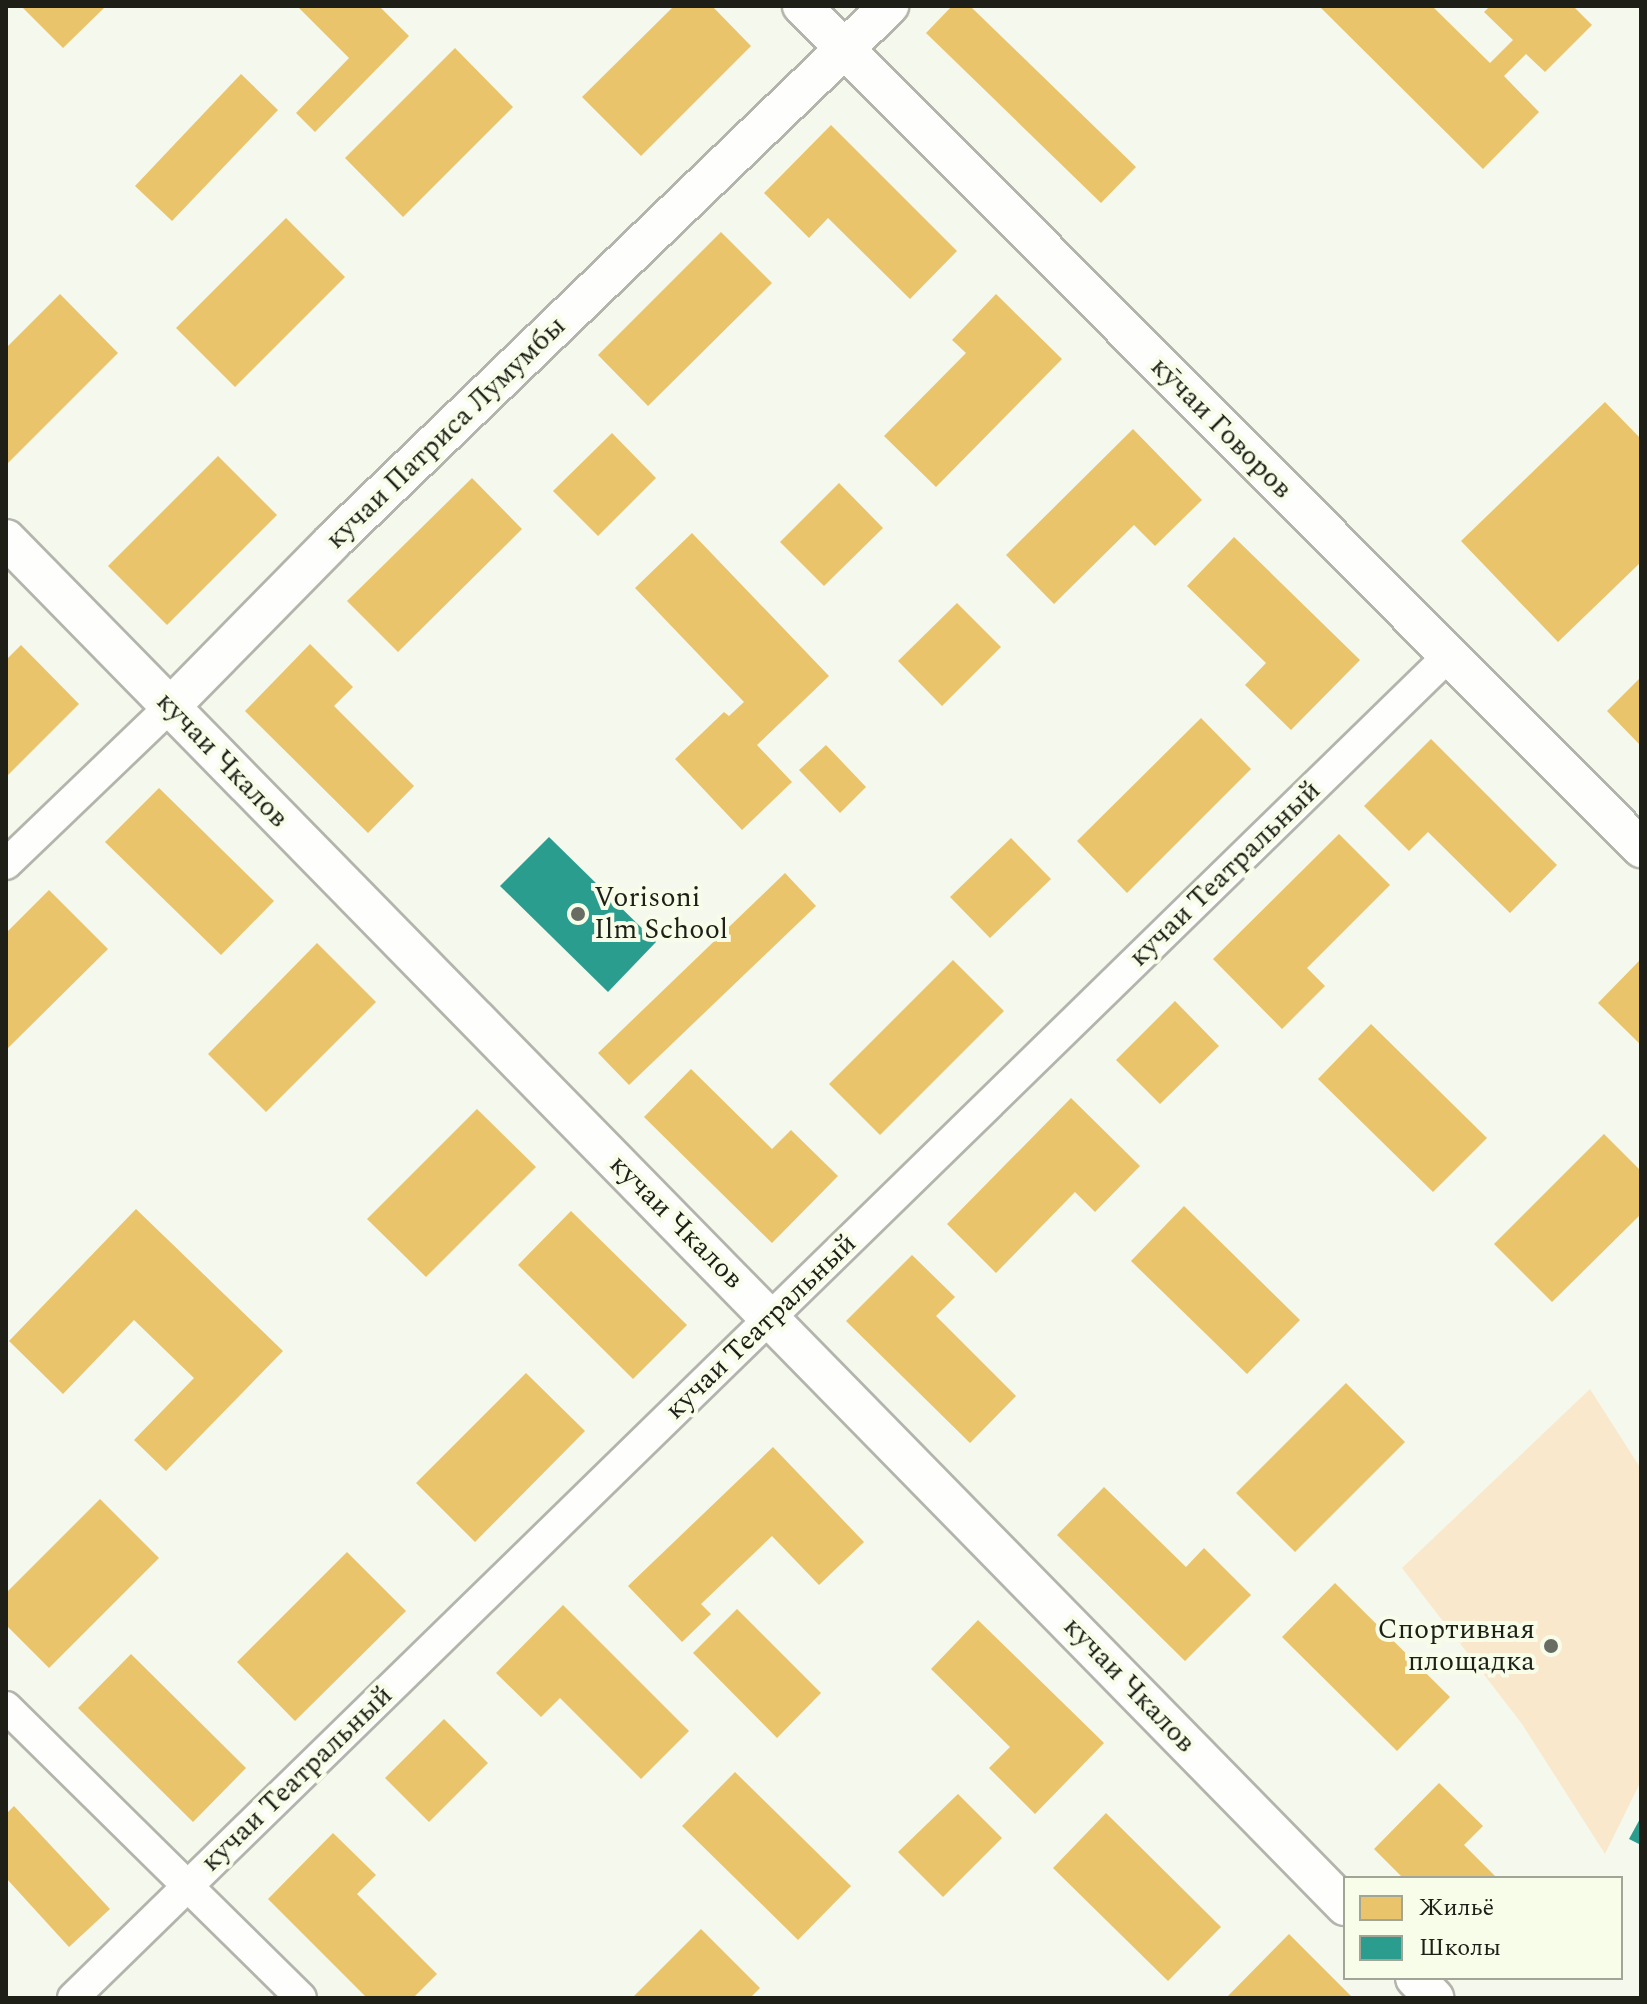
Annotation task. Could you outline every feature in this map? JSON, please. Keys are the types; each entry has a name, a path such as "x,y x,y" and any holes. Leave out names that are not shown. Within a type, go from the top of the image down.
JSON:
{"street":[{"name":"кӯчаи Говоров","path":"802,6 1641,848"},
{"name":"кучаи Патриса Лумумбы","path":"6,864 172,705 333,541 889,6"},
{"name":"кучаи Чкалов","path":"6,539 172,705 336,880 771,1318 1343,1904"},
{"name":"кучаи Театральный","path":"73,1998 1449,655"},
{"path":"6,1707 188,1883 301,1998"},
{"path":"1417,1980 1434,1998"}],"shaded area":[{"name":"Спортивная площадка","path":"1590,1389 1641,1469 1641,1781 1605,1854 1522,1724 1402,1568"}],"building: Жильё":[{"path":"21,6 106,6 63,48"},
{"path":"297,6 379,6 409,36 315,132 296,113 349,58"},
{"path":"674,6 712,6 751,46 641,156 582,97"},
{"path":"952,6 970,6 1136,167 1101,203 926,33"},
{"path":"1319,6 1432,6 1490,63 1513,40 1484,12 1490,6 1573,6 1592,25 1545,72 1526,54 1504,76 1539,112 1483,169"},
{"path":"455,48 513,107 403,217 345,158"},
{"path":"241,74 278,110 172,221 135,186"},
{"path":"831,125 957,251 910,299 828,218 809,238 764,193"},
{"path":"286,218 345,277 235,387 176,328"},
{"path":"721,232 772,283 648,406 598,355"},
{"path":"60,294 118,353 8,463 6,348"},
{"path":"996,294 1062,359 936,487 884,436 966,353 952,340"},
{"path":"1605,402 1641,439 1641,562 1558,642 1461,541"},
{"path":"1133,429 1202,500 1155,546 1134,525 1054,604 1006,555"},
{"path":"612,433 656,478 598,536 553,491"},
{"path":"218,456 277,515 167,625 108,566"},
{"path":"472,478 522,529 398,652 347,601"},
{"path":"839,483 883,528 824,586 780,542"},
{"path":"692,533 829,676 757,745 792,782 742,830 675,759 724,712 729,716 744,702 635,588"},
{"path":"1234,537 1360,660 1291,730 1245,685 1266,663 1187,586"},
{"path":"957,603 1001,647 942,706 898,661"},
{"path":"310,644 353,687 334,706 414,786 368,833 245,711"},
{"path":"21,645 79,704 6,777 6,660"},
{"path":"1641,677 1641,746 1607,711"},
{"path":"1201,718 1251,769 1127,893 1077,841"},
{"path":"1431,739 1557,865 1510,913 1428,832 1409,851 1364,806"},
{"path":"826,745 866,787 840,813 799,770"},
{"path":"159,788 274,901 221,955 105,842"},
{"path":"1339,834 1390,885 1307,968 1325,986 1282,1029 1213,959"},
{"path":"1011,838 1051,879 990,938 950,897"},
{"path":"785,873 816,906 629,1085 598,1053"},
{"path":"49,890 108,949 6,1050 6,933"},
{"path":"317,943 376,1002 266,1112 208,1054"},
{"path":"1641,959 1641,1045 1598,1003"},
{"path":"953,960 1004,1011 880,1135 829,1084"},
{"path":"1175,1001 1219,1046 1160,1104 1116,1060"},
{"path":"1371,1024 1487,1138 1433,1192 1318,1079"},
{"path":"691,1069 772,1149 791,1130 838,1176 772,1243 644,1117"},
{"path":"1071,1098 1140,1166 1095,1212 1075,1192 996,1273 947,1224"},
{"path":"477,1109 536,1167 426,1277 367,1219"},
{"path":"1604,1134 1641,1171 1641,1214 1552,1302 1494,1244"},
{"path":"1184,1206 1300,1320 1247,1374 1131,1261"},
{"path":"136,1209 283,1351 166,1471 134,1440 194,1378 134,1320 63,1394 9,1341"},
{"path":"571,1211 687,1325 633,1379 518,1265"},
{"path":"912,1255 955,1297 936,1316 1016,1396 970,1443 846,1321"},
{"path":"526,1373 585,1431 475,1542 416,1483"},
{"path":"1346,1383 1405,1442 1295,1552 1236,1493"},
{"path":"773,1447 864,1542 819,1585 772,1536 701,1604 711,1614 682,1642 628,1586"},
{"path":"1104,1487 1186,1567 1204,1548 1251,1595 1185,1661 1057,1535"},
{"path":"100,1499 159,1558 49,1668 6,1625 6,1593"},
{"path":"347,1552 406,1611 295,1721 237,1662"},
{"path":"1335,1583 1450,1697 1397,1751 1282,1637"},
{"path":"563,1605 689,1731 641,1779 560,1698 541,1717 496,1673"},
{"path":"737,1609 821,1693 777,1738 693,1653"},
{"path":"978,1620 1104,1743 1035,1814 989,1768 1010,1747 931,1669"},
{"path":"131,1654 246,1768 193,1822 78,1708"},
{"path":"444,1719 488,1763 429,1822 385,1778"},
{"path":"735,1772 851,1886 798,1940 682,1826"},
{"path":"1439,1783 1483,1826 1464,1845 1495,1876 1401,1876 1374,1849"},
{"path":"958,1794 1002,1838 943,1897 898,1852"},
{"path":"14,1806 110,1909 69,1947 6,1878 6,1814"},
{"path":"1106,1813 1221,1927 1168,1981 1053,1868"},
{"path":"333,1833 376,1875 357,1894 437,1974 413,1998 367,1998 268,1899"},
{"path":"701,1929 760,1988 750,1998 632,1998"},
{"path":"1289,1934 1353,1998 1226,1998"}],"building: Школы":[{"name":"Vorisoni Ilm School","path":"549,837 656,942 608,992 500,886"},
{"path":"1641,1817 1641,1845 1629,1839"}],"place":[{"name":"Vorisoni Ilm School","path":"578,914"},
{"name":"Спортивная площадка","path":"1551,1646"}]}
